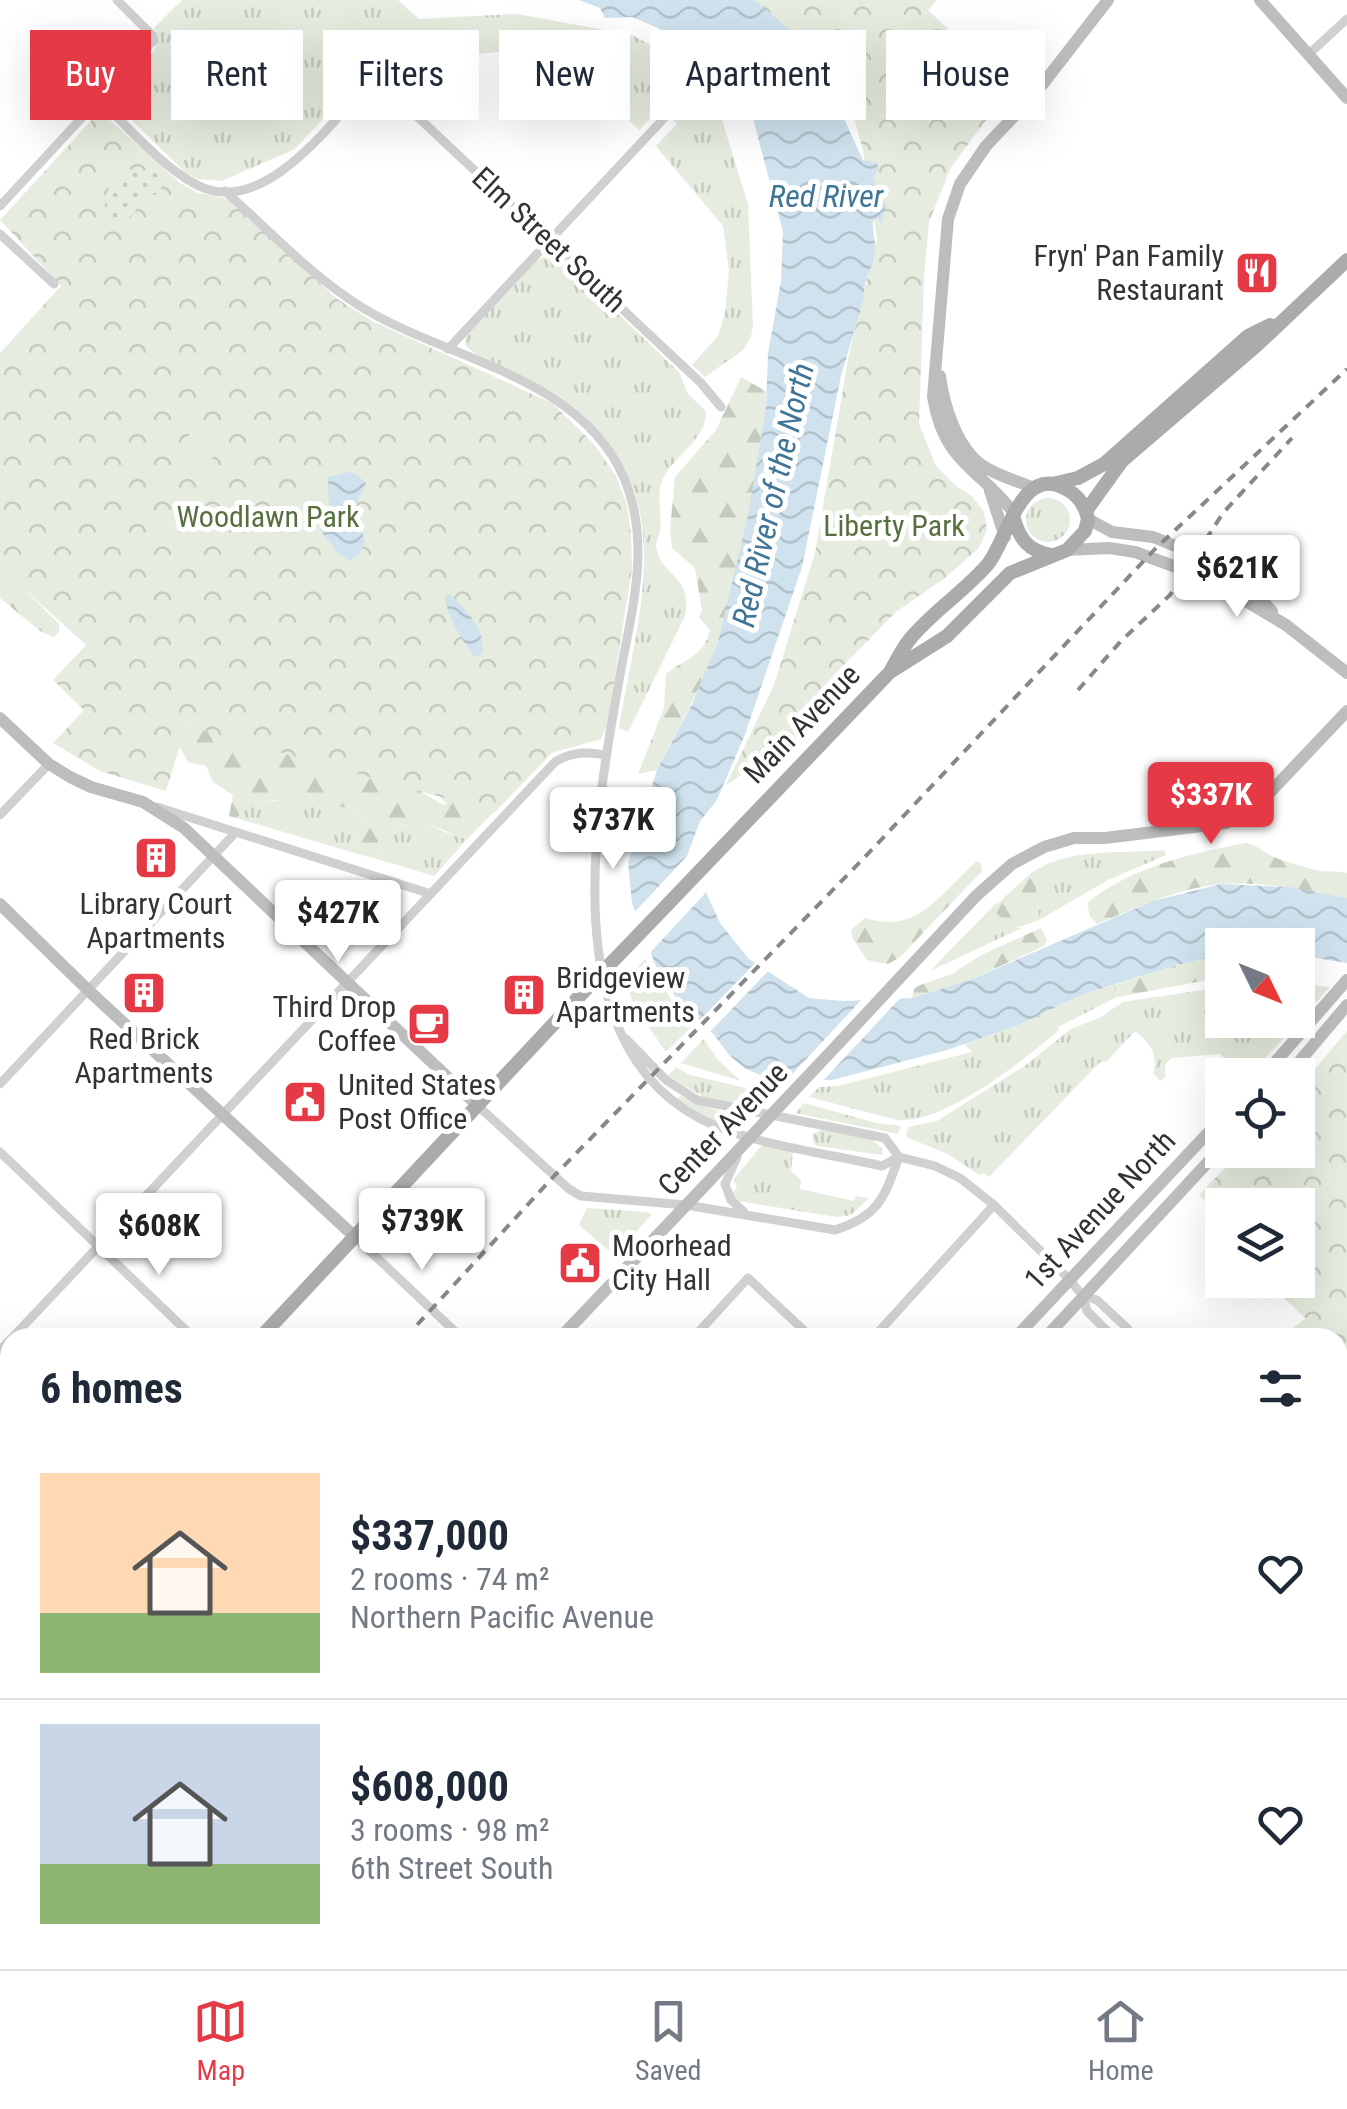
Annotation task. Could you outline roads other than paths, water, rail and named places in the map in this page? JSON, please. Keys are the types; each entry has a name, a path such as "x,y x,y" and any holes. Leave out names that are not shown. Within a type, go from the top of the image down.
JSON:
{"main road":[{"path":"1280,320 1248,336 1104,464 1078,478 1034,488 1024,496 1014,516 1029,548 1051,556 1068,550 1085,530 1087,515 1122,462 1256,346 1347,260"},
{"path":"1052,484 1067,489 1087,515"},
{"name":"Main Avenue","path":"890,672 910,640 982,571 1014,516"},
{"name":"Main Avenue","path":"270,1328 890,672 947,636 1010,572 1051,556"}],"street":[{"path":"117,0 145,30"},
{"path":"1014,516 958,460 938,422 933,397 948,219 960,184 986,146 1035,94 1108,0"},
{"path":"1260,0 1347,98"},
{"path":"1309,54 1347,19"},
{"name":"Elm Street South","path":"225,191 256,187 283,173 374,76 701,383 721,407"},
{"path":"0,206 80,120"},
{"path":"121,120 179,174 201,188 225,191 333,287 365,309 556,400 608,452 624,477 640,540 636,591 596,830 595,914 608,991 629,1054 644,1075 682,1109 702,1120 734,1132 882,1166 899,1157"},
{"path":"448,348 662,120"},
{"path":"0,234 54,284"},
{"path":"938,353 943,393 962,444 982,466 1034,488"},
{"path":"979,478 997,505 1005,537"},
{"path":"1087,515 1112,532 1154,538 1237,574 1286,625 1347,674"},
{"path":"1068,550 1108,548 1135,552 1209,579 1286,625"},
{"name":"Center Avenue","path":"569,1328 686,1205 718,1180 742,1146 976,896 1006,869 1044,847 1074,838 1106,838 1226,823 1259,804 1347,710"},
{"path":"0,718 48,764 91,787 431,894"},
{"path":"21,1328 556,762 580,752 606,755"},
{"path":"0,816 48,764"},
{"path":"143,802 184,828 477,1105 581,1196 686,1205 836,1230 856,1223 881,1202 899,1157"},
{"path":"0,1084 236,832"},
{"path":"0,904 451,1328"},
{"path":"1279,1058 1347,980"},
{"path":"1302,1058 1347,1005"},
{"path":"624,1038 666,1080 698,1100 885,1138 899,1157 935,1166 960,1178 994,1205 1069,1279 1084,1296 1087,1311 1104,1328"},
{"name":"1st Avenue North","path":"1023,1328 1205,1136"},
{"path":"0,1152 184,1328"},
{"name":"1st Avenue North","path":"1054,1328 1205,1165"},
{"path":"718,1180 731,1200 748,1215"},
{"path":"882,1328 994,1205"},
{"path":"701,1328 748,1278 801,1328"},
{"path":"1084,1296 1097,1300 1127,1328"}],"water":[{"name":"Red River","path":"579,0 755,0 790,30 661,30 632,17 605,18 600,8"},
{"name":"Red River","path":"753,120 845,120 863,160 877,163 879,168 873,178 886,206 881,225 878,218 873,221 873,259 841,376 802,567 744,737 703,832 700,879 720,923 749,959 809,998 912,998 972,979 1153,901 1221,884 1289,887 1347,898 1347,963 1315,958 1315,928 1205,928 1205,959 1081,995 1019,1025 947,1050 832,1080 775,1081 746,1069 674,995 655,964 632,903 628,863 657,770 692,704 718,642 748,515 766,408 768,353 781,281 783,232"},
{"path":"348,472 366,483 357,511 365,543 358,556 349,561 320,530 329,510 328,477"},
{"path":"449,594 479,631 480,656 474,656 456,628 446,605 445,597"}],"railway":[{"path":"414,1328 555,1175 863,859 1155,549 1347,369"},
{"path":"1078,690 1121,641 1170,595 1223,513 1292,438"}],"place":[{"name":"Fryn' Pan Family Restaurant","path":"1257,273"},
{"name":"Library Court Apartments","path":"156,858"},
{"name":"Red Brick Apartments","path":"144,993"},
{"name":"Bridgeview Apartments","path":"524,995"},
{"name":"Third Drop Coffee","path":"429,1024"},
{"name":"United States Post Office","path":"305,1102"},
{"name":"Moorhead City Hall","path":"580,1263"}],"water label":[{"name":"Red River of the North","path":"773,495"}],"park label":[{"name":"Woodlawn Park","path":"268,517"},
{"name":"Liberty Park","path":"894,526"}]}
